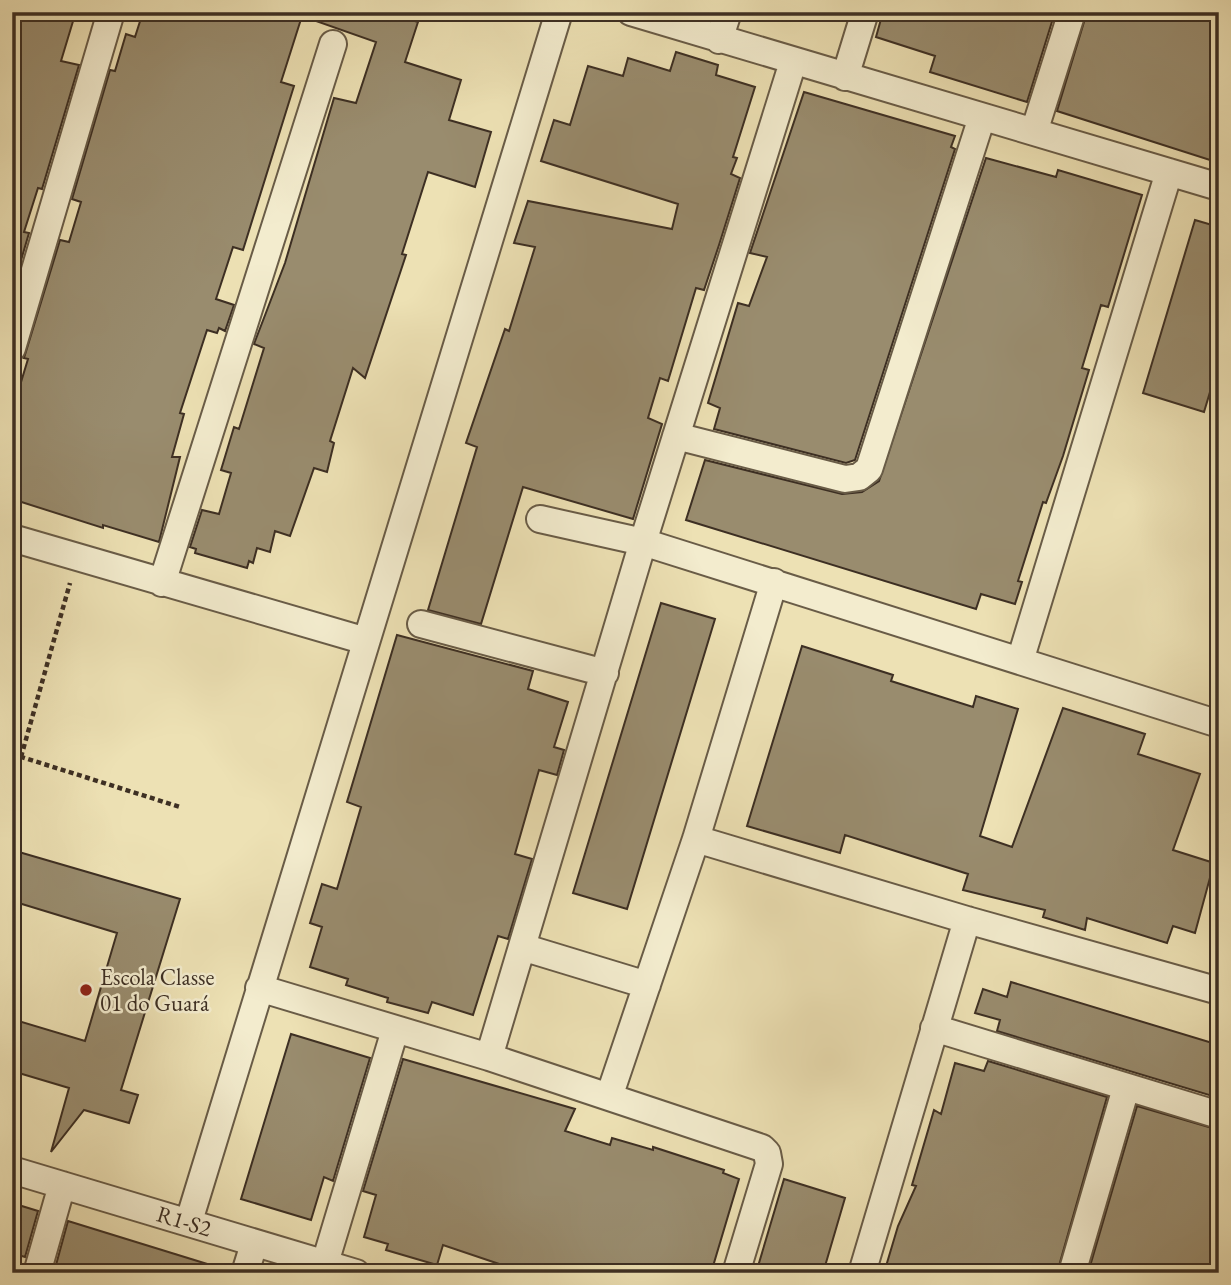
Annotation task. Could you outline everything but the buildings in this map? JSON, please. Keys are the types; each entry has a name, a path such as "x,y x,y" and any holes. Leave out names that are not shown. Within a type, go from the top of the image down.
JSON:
{"street":[{"path":"12,348 111,12"},
{"path":"189,1221 559,12"},
{"path":"631,12 1219,187"},
{"path":"719,40 728,12"},
{"path":"845,77 865,12"},
{"path":"1034,132 1072,12"},
{"path":"162,583 333,44"},
{"path":"489,1057 643,542 793,62"},
{"path":"676,436 845,479 859,477 869,469 982,117"},
{"path":"1020,661 1169,172"},
{"path":"540,519 643,542 1219,724"},
{"path":"12,538 366,641"},
{"path":"609,1097 696,839 774,582"},
{"path":"421,624 606,673"},
{"path":"696,839 967,920 1218,988"},
{"path":"862,1273 967,920"},
{"path":"522,947 647,985"},
{"path":"260,988 489,1057 762,1148 767,1153 769,1164 736,1273"},
{"path":"934,1028 1219,1115"},
{"path":"325,1263 395,1030"},
{"path":"1072,1273 1126,1088"},
{"name":"R1-S2","path":"12,1170 356,1273"},
{"path":"37,1273 62,1185"},
{"path":"245,1273 254,1244"}],"path":[{"path":"21,757 77,557"},
{"path":"12,754 180,807"}],"place":[{"name":"Escola Classe 01 do Guará","path":"86,990"}]}
